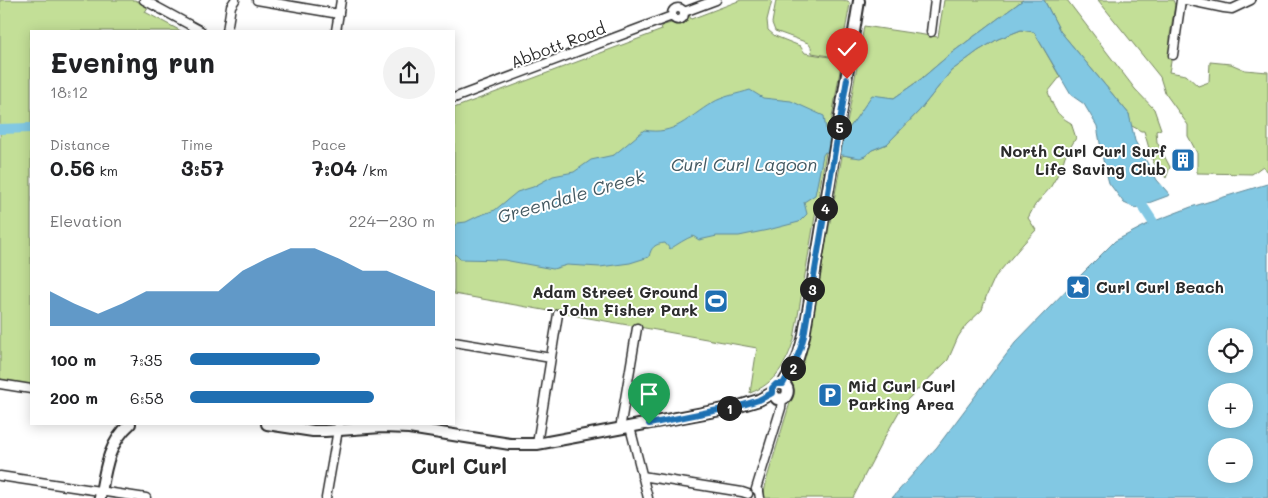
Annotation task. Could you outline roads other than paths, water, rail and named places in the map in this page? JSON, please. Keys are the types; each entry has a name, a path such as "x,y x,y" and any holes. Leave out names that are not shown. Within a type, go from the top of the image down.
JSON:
{"main road":[{"path":"783,384 798,358 802,346 859,0"},
{"path":"274,425 313,431 338,428 409,428 510,444 537,444 736,407 759,400 772,393 774,386 783,384"},
{"path":"772,393 777,399 787,396 787,388 783,384"},
{"path":"101,495 106,466 112,447 119,434 129,425"}],"street":[{"path":"144,0 199,30"},
{"path":"227,30 231,6 235,0"},
{"path":"257,0 339,14"},
{"path":"336,30 341,0"},
{"name":"Abbott Road","path":"455,98 672,16 677,20 681,19 684,16 684,12 716,0"},
{"path":"931,32 935,0"},
{"path":"1173,55 1181,0"},
{"path":"1186,0 1217,7 1232,8 1251,0"},
{"path":"672,16 676,4 684,12"},
{"path":"537,444 558,314"},
{"path":"637,328 625,428 648,498"},
{"path":"455,342 551,358"},
{"path":"0,384 30,389"},
{"path":"756,489 781,408 782,399"},
{"path":"326,498 338,428"},
{"path":"0,476 101,495 146,498"},
{"path":"642,476 734,490 748,496 750,490 756,489"},
{"path":"756,489 760,492 760,498"}],"water":[{"name":"Curl Curl Lagoon","path":"1023,0 1044,0 1060,31 1129,114 1135,141 1157,180 1170,195 1135,208 1124,203 1109,183 1097,126 1084,104 1071,95 1034,32 1021,30 998,39 951,71 920,110 887,144 872,150 860,158 825,152 815,195 804,202 807,214 799,222 739,236 717,236 699,240 693,236 670,249 665,243 656,245 652,248 649,257 630,263 600,267 567,265 553,269 504,260 460,259 455,254 455,225 458,223 466,222 495,210 517,192 533,187 553,176 574,172 591,160 614,155 644,130 655,131 673,128 716,101 750,90 763,98 791,101 824,116 828,132 830,129 848,130 872,95 894,98 921,79 949,55"},
{"path":"1268,185 1268,498 892,498 937,447 1015,343 1115,241 1152,222 1191,207"}],"waterway":[{"name":"Greendale Creek","path":"0,129 30,128"},
{"name":"Greendale Creek","path":"1133,196 1142,205 1153,222"}],"place":[{"name":"North Curl Curl Surf Life Saving Club","path":"1183,160"},
{"name":"Curl Curl Beach","path":"1078,287"},
{"name":"Adam Street Ground - John Fisher Park","path":"716,301"},
{"name":"Mid Curl Curl Parking Area","path":"830,395"}],"district":[{"name":"Curl Curl","path":"459,467"}]}
